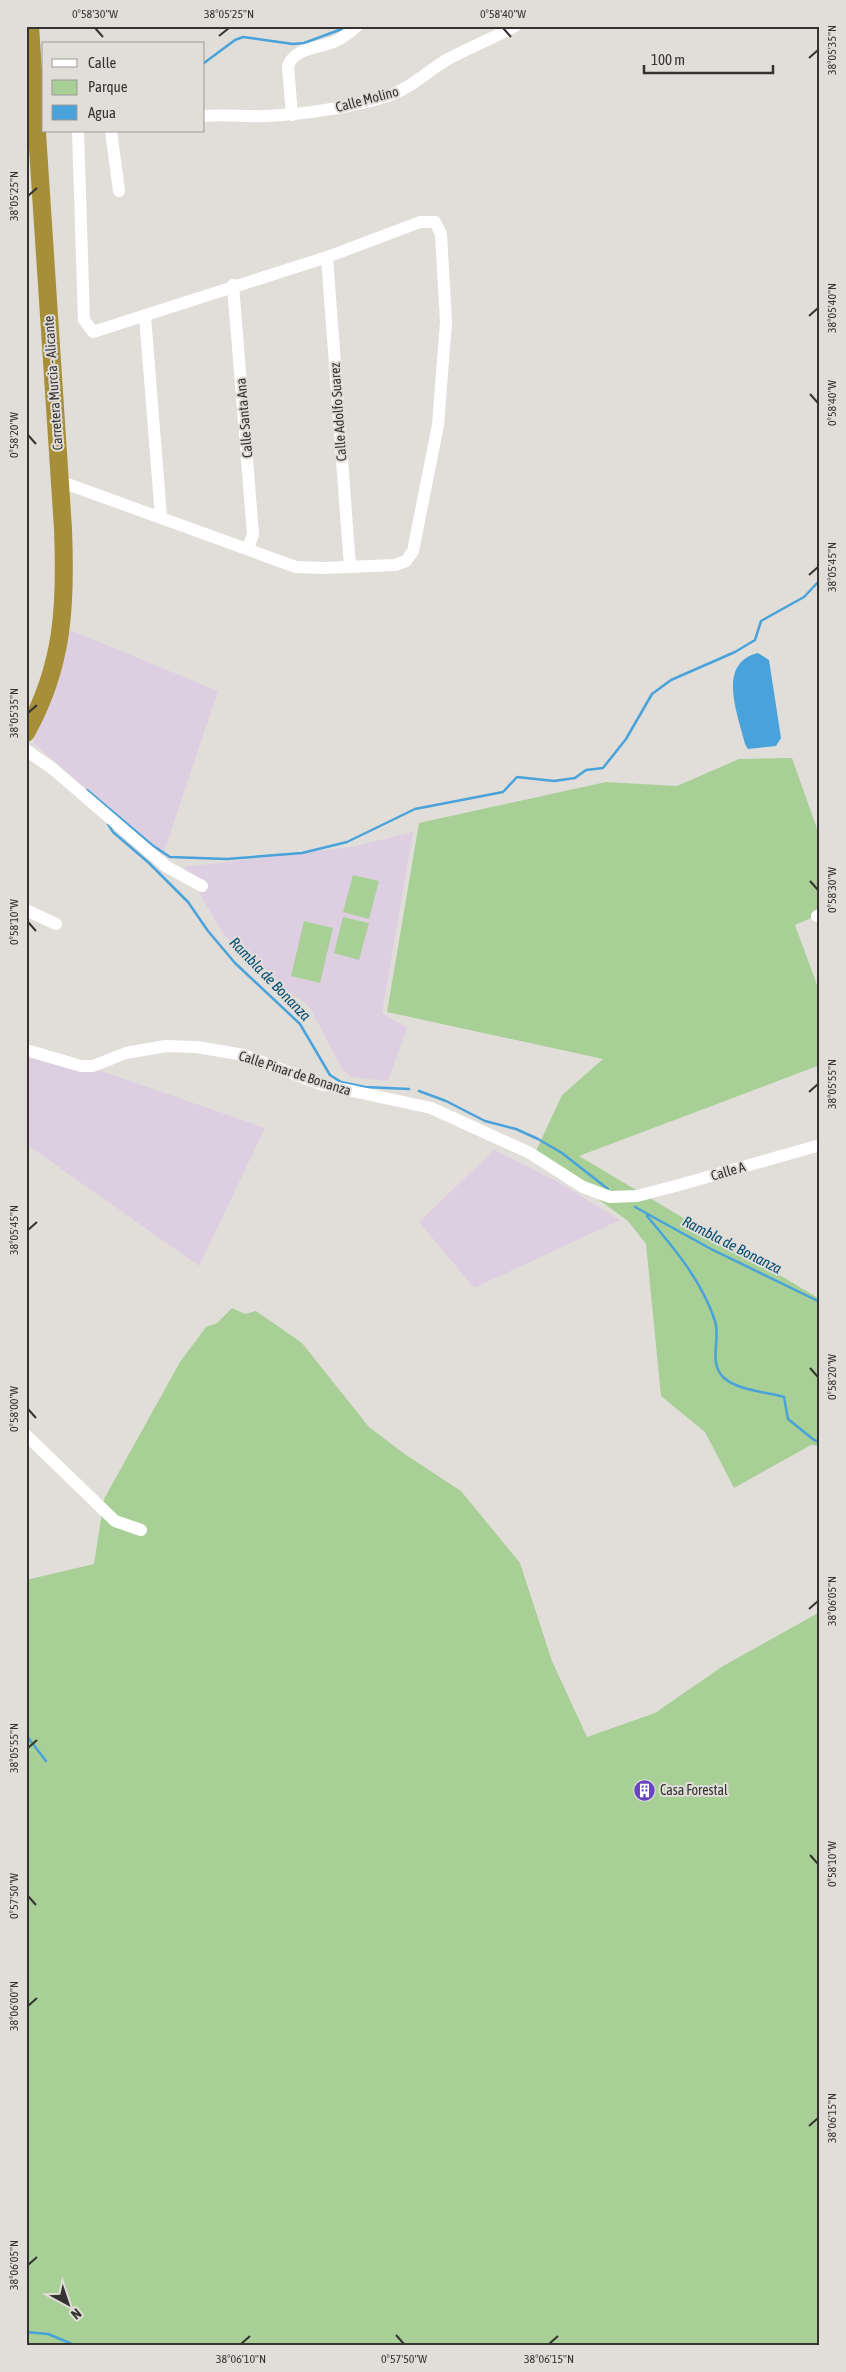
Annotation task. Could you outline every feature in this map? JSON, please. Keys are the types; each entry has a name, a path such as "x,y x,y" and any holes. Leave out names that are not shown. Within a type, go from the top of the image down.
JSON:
{"highway":[{"name":"Carretera Murcia - Alicante","path":"26,733 49,681 63,612 64,569 40,128 30,26"}],"street":[{"path":"292,115 288,66 294,55 337,40 357,26"},
{"path":"487,26 488,41"},
{"name":"Calle Molino","path":"205,116 228,114 292,115 333,109 388,96 414,84 449,59 488,41 514,26"},
{"path":"59,480 296,567 395,565 406,561 413,551 438,425 446,322 441,234 435,222 420,222 327,257 93,332 84,320 78,132"},
{"path":"111,132 119,191"},
{"name":"Calle Adolfo Suarez","path":"327,257 350,567"},
{"name":"Calle Santa Ana","path":"233,286 253,534 248,549"},
{"path":"145,316 160,517"},
{"path":"26,750 52,768 167,867 202,886"},
{"path":"26,910 56,924"},
{"name":"Calle Pinar de Bonanza","path":"26,1050 81,1066 92,1066 126,1052 166,1046 197,1047 244,1055 320,1084 431,1108 530,1154 597,1194 619,1198 637,1196"},
{"name":"Calle A","path":"637,1196 820,1145"},
{"path":"26,1435 115,1521 141,1530"}],"shaded area":[{"path":"70,630 218,691 163,855 33,743"},
{"path":"413,832 382,1013 407,1028 388,1081 351,1077 341,1067 309,1006 266,976 222,932 184,867 351,847"},
{"path":"26,1045 265,1128 199,1266 26,1144"},
{"path":"494,1150 553,1179 620,1220 474,1288 419,1222"}],"green space":[{"path":"792,758 820,837 820,914 795,925 820,993 820,1065 579,1156 820,1299 820,1446 811,1445 734,1488 705,1432 661,1396 646,1244 628,1221 535,1153 562,1095 603,1059 387,1012 419,823 606,782 677,786 739,759"},
{"path":"353,875 379,881 369,919 343,912"},
{"path":"343,917 369,923 359,960 334,953"},
{"path":"304,921 333,928 320,983 291,976"},
{"path":"232,1308 245,1314 256,1311 302,1343 369,1427 406,1455 461,1491 520,1563 552,1661 587,1737 655,1713 723,1666 820,1612 820,2346 26,2346 26,1580 94,1564 104,1499 180,1362 206,1327 217,1323"}],"water":[{"path":"758,653 769,660 781,738 776,746 748,749 735,705 734,679 737,667 745,659"}],"waterway":[{"path":"205,62 235,40 243,37 293,44 304,43 342,29"},
{"path":"87,790 152,845 170,857 227,859 302,853 347,842 415,809 503,792 517,777 554,781 575,778 586,770 603,768 626,739 652,694 671,680 735,652 755,640 761,621 804,597 820,580"},
{"name":"Rambla de Bonanza","path":"108,824 113,832 149,863 188,902 208,931 235,963 300,1024 330,1075 341,1082 365,1087 409,1089"},
{"name":"Rambla de Bonanza","path":"419,1091 446,1101 485,1121 516,1129 538,1139 562,1153 608,1189"},
{"name":"Rambla de Bonanza","path":"635,1207 711,1249 820,1302"},
{"path":"647,1216 667,1240 703,1292 715,1321 717,1336 715,1357 716,1364 723,1377 743,1388 784,1397 788,1419 814,1440 820,1442"},
{"path":"26,1735 46,1761"},
{"path":"26,2332 48,2334 77,2346"}],"place":[{"name":"Casa Forestal","path":"644,1790"}]}
